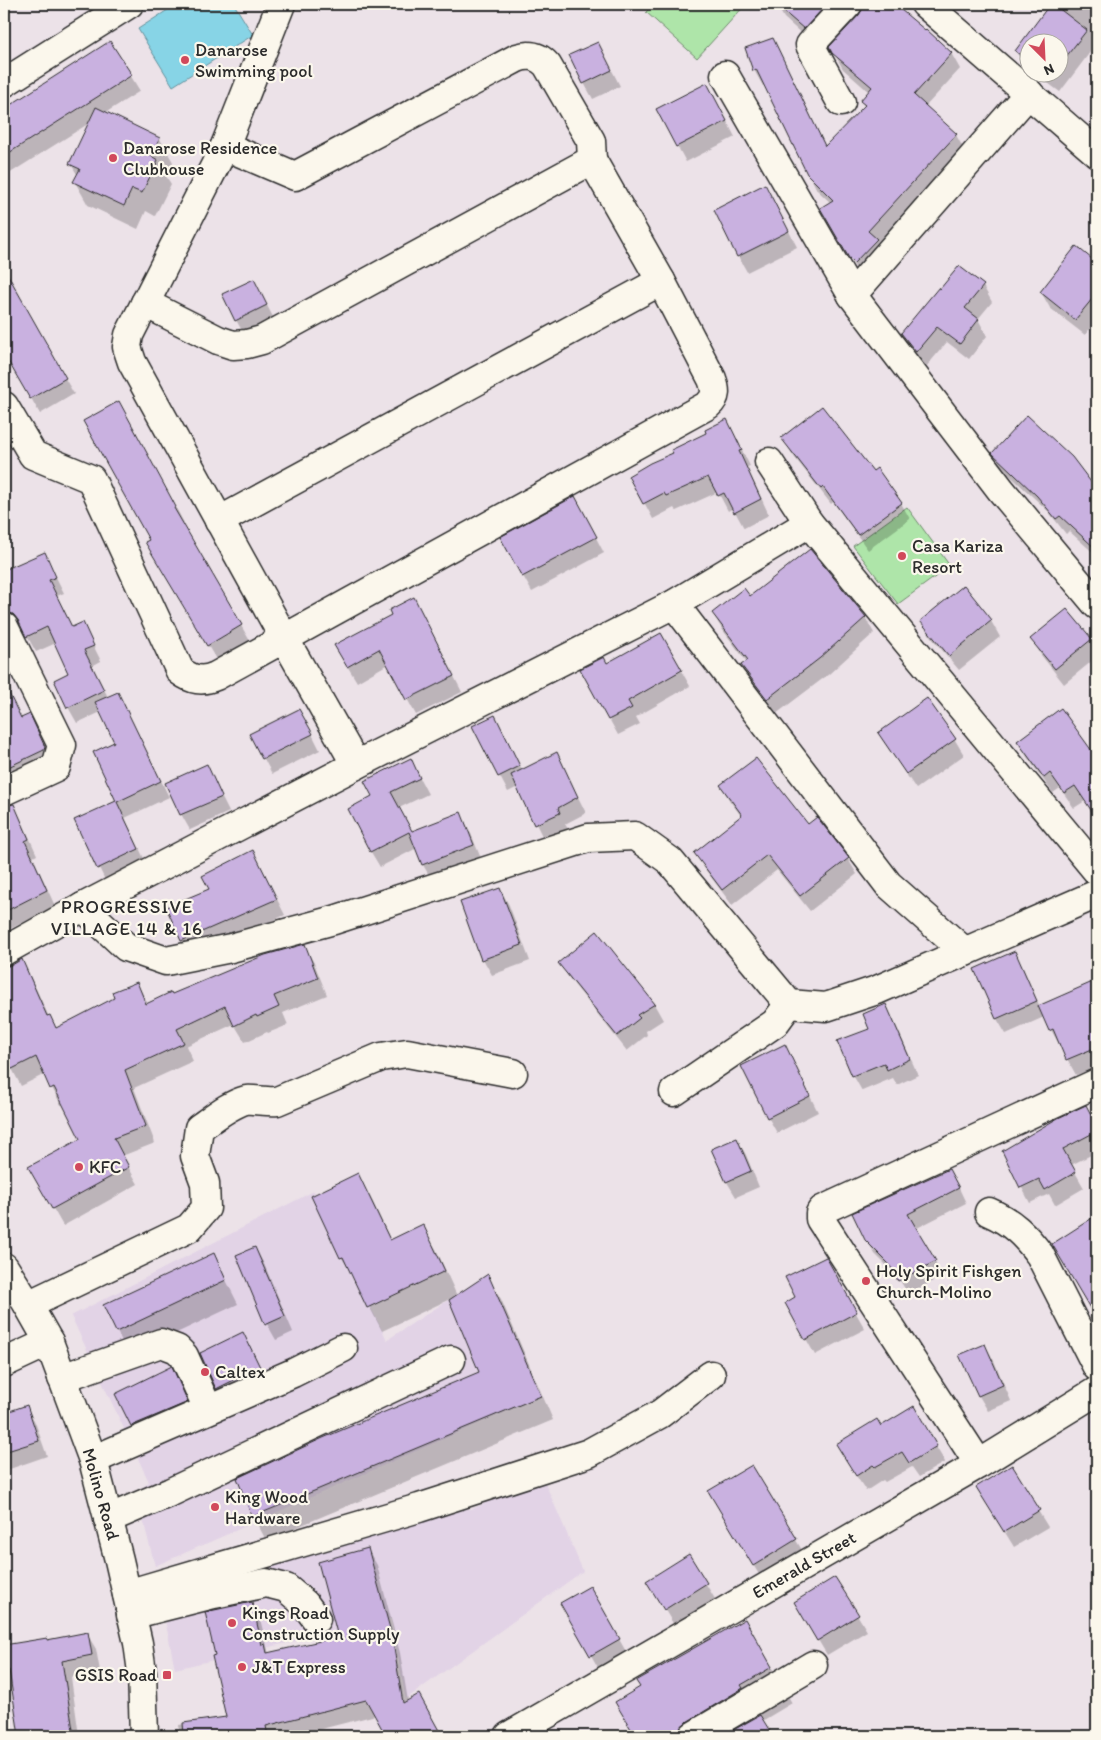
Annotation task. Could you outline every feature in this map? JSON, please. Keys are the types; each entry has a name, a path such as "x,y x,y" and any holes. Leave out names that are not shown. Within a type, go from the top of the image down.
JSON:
{"street":[{"path":"4,83 129,4"},
{"path":"281,4 225,146 145,303 130,335 127,347 128,354 219,521 356,765"},
{"path":"841,102 810,45 848,4"},
{"path":"925,4 1097,153"},
{"path":"4,406 33,455 91,478 180,672 197,680 207,680 714,400 716,394 712,379 661,281 592,160 591,141 542,59 527,54 517,58 294,176 225,146"},
{"path":"725,75 852,295 1001,490 1097,605"},
{"path":"852,295 1029,93"},
{"path":"145,303 218,340 233,345 262,340 592,160"},
{"path":"219,521 661,281"},
{"path":"769,462 809,523 1097,871"},
{"path":"4,951 83,907 356,765 674,604 809,523"},
{"path":"674,604 888,884 965,952"},
{"path":"4,627 62,745 56,767 4,791"},
{"path":"83,907 126,947 166,961 231,948 334,920 588,838 635,836 670,860 788,1004 826,1007 878,990 1097,894"},
{"path":"674,1092 771,1026 781,1017 788,1004"},
{"path":"28,1305 189,1228 206,1208 205,1183 195,1156 199,1128 219,1113 246,1100 277,1101 381,1057 407,1053 512,1073"},
{"path":"979,1464 820,1219 820,1213 822,1210 1097,1083"},
{"path":"990,1212 1015,1226 1040,1254 1097,1367"},
{"name":"Molino Road","path":"4,1267 48,1342 93,1460 138,1643 142,1672 144,1736"},
{"path":"4,1363 48,1342"},
{"path":"62,1378 161,1342 177,1349 184,1356 208,1409"},
{"path":"93,1460 293,1374 343,1348"},
{"path":"108,1519 172,1492 451,1360"},
{"path":"129,1605 589,1453 660,1414 711,1375"},
{"name":"Emerald Street","path":"509,1736 979,1464 1097,1391"},
{"path":"129,1605 214,1594 266,1583 286,1588 305,1604 316,1619"},
{"path":"693,1736 813,1665"}],"shaded area":[{"path":"314,1191 387,1340 488,1274 541,1396 155,1566 136,1493 149,1482 71,1316"},
{"path":"543,1478 583,1571 406,1699 391,1619 175,1669 159,1590 409,1509 472,1509"}],"green space":[{"path":"654,4 746,4 697,58 646,12"},
{"name":"Casa Kariza Resort","path":"907,507 950,566 898,604 853,546"}],"water":[{"name":"Danarose Swimming pool","path":"177,4 234,4 253,35 173,86 138,29"}],"building":[{"path":"775,4 827,4 804,29"},
{"path":"863,4 894,4 926,29 952,53 914,95 957,134 868,231 877,239 854,263 849,258 820,208 833,200 807,174 756,69 753,71 745,48 773,38 825,146 865,105 860,101 872,87 832,53 829,47 859,15"},
{"path":"1050,4 1053,4 1087,30 1068,54 1068,32 1029,32"},
{"path":"110,41 132,75 4,156 4,109"},
{"path":"598,42 612,70 583,84 569,55"},
{"path":"707,83 727,121 676,147 656,109"},
{"name":"Danarose Residence Clubhouse","path":"96,107 160,138 151,156 158,160 142,193 132,189 124,206 73,182 80,169 69,164"},
{"path":"765,184 789,231 737,257 714,210"},
{"path":"1076,246 1097,263 1097,293 1075,320 1040,292"},
{"path":"959,266 984,285 965,308 979,319 960,344 937,327 916,352 901,333"},
{"path":"4,268 66,378 30,399 4,354"},
{"path":"254,279 267,305 235,321 222,294"},
{"path":"119,401 176,507 174,508 242,625 207,646 145,542 149,540 83,421"},
{"path":"822,406 873,471 877,468 902,503 858,535 823,487 821,489 781,438"},
{"path":"1027,415 1072,457 1097,490 1097,550 1060,516 1056,519 1037,496 992,453"},
{"path":"727,419 742,450 739,451 761,499 734,513 724,493 718,496 708,477 666,496 664,493 643,504 628,476 650,463 673,453 671,450 706,433 705,430"},
{"path":"575,496 597,537 522,577 500,537"},
{"path":"810,549 866,617 820,658 767,699 741,665 748,660 712,613 744,588 750,596"},
{"path":"45,552 56,577 49,580 72,627 83,622 94,646 84,650 104,690 67,708 54,680 68,673 47,627 26,637 13,614 4,612 4,570"},
{"path":"964,585 992,620 949,656 920,621"},
{"path":"414,597 454,676 406,700 379,649 347,667 334,645 391,615 389,610"},
{"path":"1067,609 1092,639 1055,669 1030,639"},
{"path":"661,633 682,670 628,701 632,708 608,720 580,669 604,657 607,663"},
{"path":"4,683 21,718 30,714 45,747 44,750 4,769"},
{"path":"118,692 161,781 117,802 139,849 97,869 74,820 116,801 93,752 114,742 95,702"},
{"path":"927,698 956,739 906,774 878,733"},
{"path":"1061,708 1097,758 1097,819 1075,786 1064,793 1050,773 1044,778 1017,741"},
{"path":"299,709 313,734 262,759 249,734"},
{"path":"495,715 520,766 498,777 472,726"},
{"path":"557,752 578,797 558,808 560,813 534,825 511,775"},
{"path":"411,758 420,778 391,792 412,831 461,812 474,845 422,865 409,832 370,852 348,809 372,796 364,781"},
{"path":"756,758 808,824 817,817 849,858 800,896 767,855 722,890 694,853 742,815 720,785"},
{"path":"207,764 222,797 180,815 165,783"},
{"path":"14,804 29,839 25,841 47,890 4,912 4,806"},
{"path":"253,850 277,899 181,941 166,907 209,889 202,876"},
{"path":"500,888 522,945 481,960 460,902"},
{"path":"597,931 655,1004 637,1015 640,1018 617,1036 558,963"},
{"path":"305,944 318,978 274,996 279,1007 257,1017 256,1015 234,1026 225,1006 177,1029 184,1043 125,1070 146,1126 114,1138 129,1167 52,1209 28,1167 80,1139 54,1087 50,1089 36,1057 10,1070 4,1056 4,967 22,959 47,1016 50,1015 56,1028 114,998 112,992 137,982 146,1004 171,992 172,994 265,955"},
{"path":"1015,951 1037,1001 996,1019 974,969"},
{"path":"1097,980 1097,1047 1066,1060 1053,1029 1049,1031 1038,1006"},
{"path":"886,1004 910,1059 887,1070 884,1063 852,1076 837,1041 869,1029 863,1014"},
{"path":"785,1044 810,1096 767,1118 741,1066"},
{"path":"1086,1105 1097,1126 1097,1131 1063,1149 1076,1172 1045,1190 1039,1179 1020,1188 1002,1151 1058,1118"},
{"path":"737,1138 751,1171 726,1182 711,1149"},
{"path":"949,1169 959,1188 908,1214 936,1261 898,1281 889,1264 865,1240 852,1213"},
{"path":"358,1173 390,1240 423,1224 445,1271 367,1308 343,1257 340,1258 311,1196"},
{"path":"1097,1215 1097,1320 1052,1244"},
{"path":"255,1247 285,1316 265,1325 236,1255"},
{"path":"214,1253 226,1280 116,1332 103,1305"},
{"path":"826,1257 857,1312 805,1340 785,1303 795,1297 785,1277"},
{"path":"488,1274 541,1396 252,1517 237,1478 323,1438 479,1372 449,1300"},
{"path":"243,1332 260,1367 216,1389 200,1353"},
{"path":"985,1344 1003,1385 978,1396 959,1355"},
{"path":"172,1366 188,1402 131,1426 115,1394"},
{"path":"27,1405 39,1441 4,1452 4,1413"},
{"path":"914,1406 937,1446 909,1463 902,1452 875,1467 873,1465 856,1476 836,1444 877,1419 881,1426"},
{"path":"752,1465 797,1539 753,1566 708,1491"},
{"path":"1012,1465 1040,1510 1004,1532 976,1487"},
{"path":"368,1548 392,1636 403,1703 419,1694 442,1736 386,1736 366,1700 266,1726 268,1736 184,1736 183,1723 226,1717 212,1656 215,1655 205,1612 252,1602 262,1645 265,1644 267,1653 338,1637 318,1562"},
{"path":"689,1554 707,1583 664,1610 646,1581"},
{"path":"835,1577 859,1615 817,1641 794,1602"},
{"path":"590,1586 620,1639 590,1656 560,1603"},
{"path":"745,1619 772,1667 741,1685 743,1688 685,1723 679,1729 677,1736 635,1736 615,1702 640,1687 636,1681"},
{"path":"88,1632 92,1655 62,1661 74,1736 19,1736 9,1670 4,1671 4,1645 47,1638 47,1640"},
{"path":"760,1715 773,1736 723,1736"}],"place":[{"name":"Danarose Swimming pool","path":"185,60"},
{"name":"Danarose Residence Clubhouse","path":"113,158"},
{"name":"Casa Kariza Resort","path":"902,556"},
{"name":"KFC","path":"79,1167"},
{"name":"Holy Spirit Fishgen Church-Molino","path":"866,1281"},
{"name":"Caltex","path":"205,1372"},
{"name":"King Wood Hardware","path":"215,1507"},
{"name":"Kings Road Construction Supply","path":"232,1623"},
{"name":"J&T Express","path":"242,1667"},
{"name":"GSIS Road","path":"167,1675"}],"district":[{"name":"PROGRESSIVE VILLAGE 14 & 16","path":"127,917"}]}
